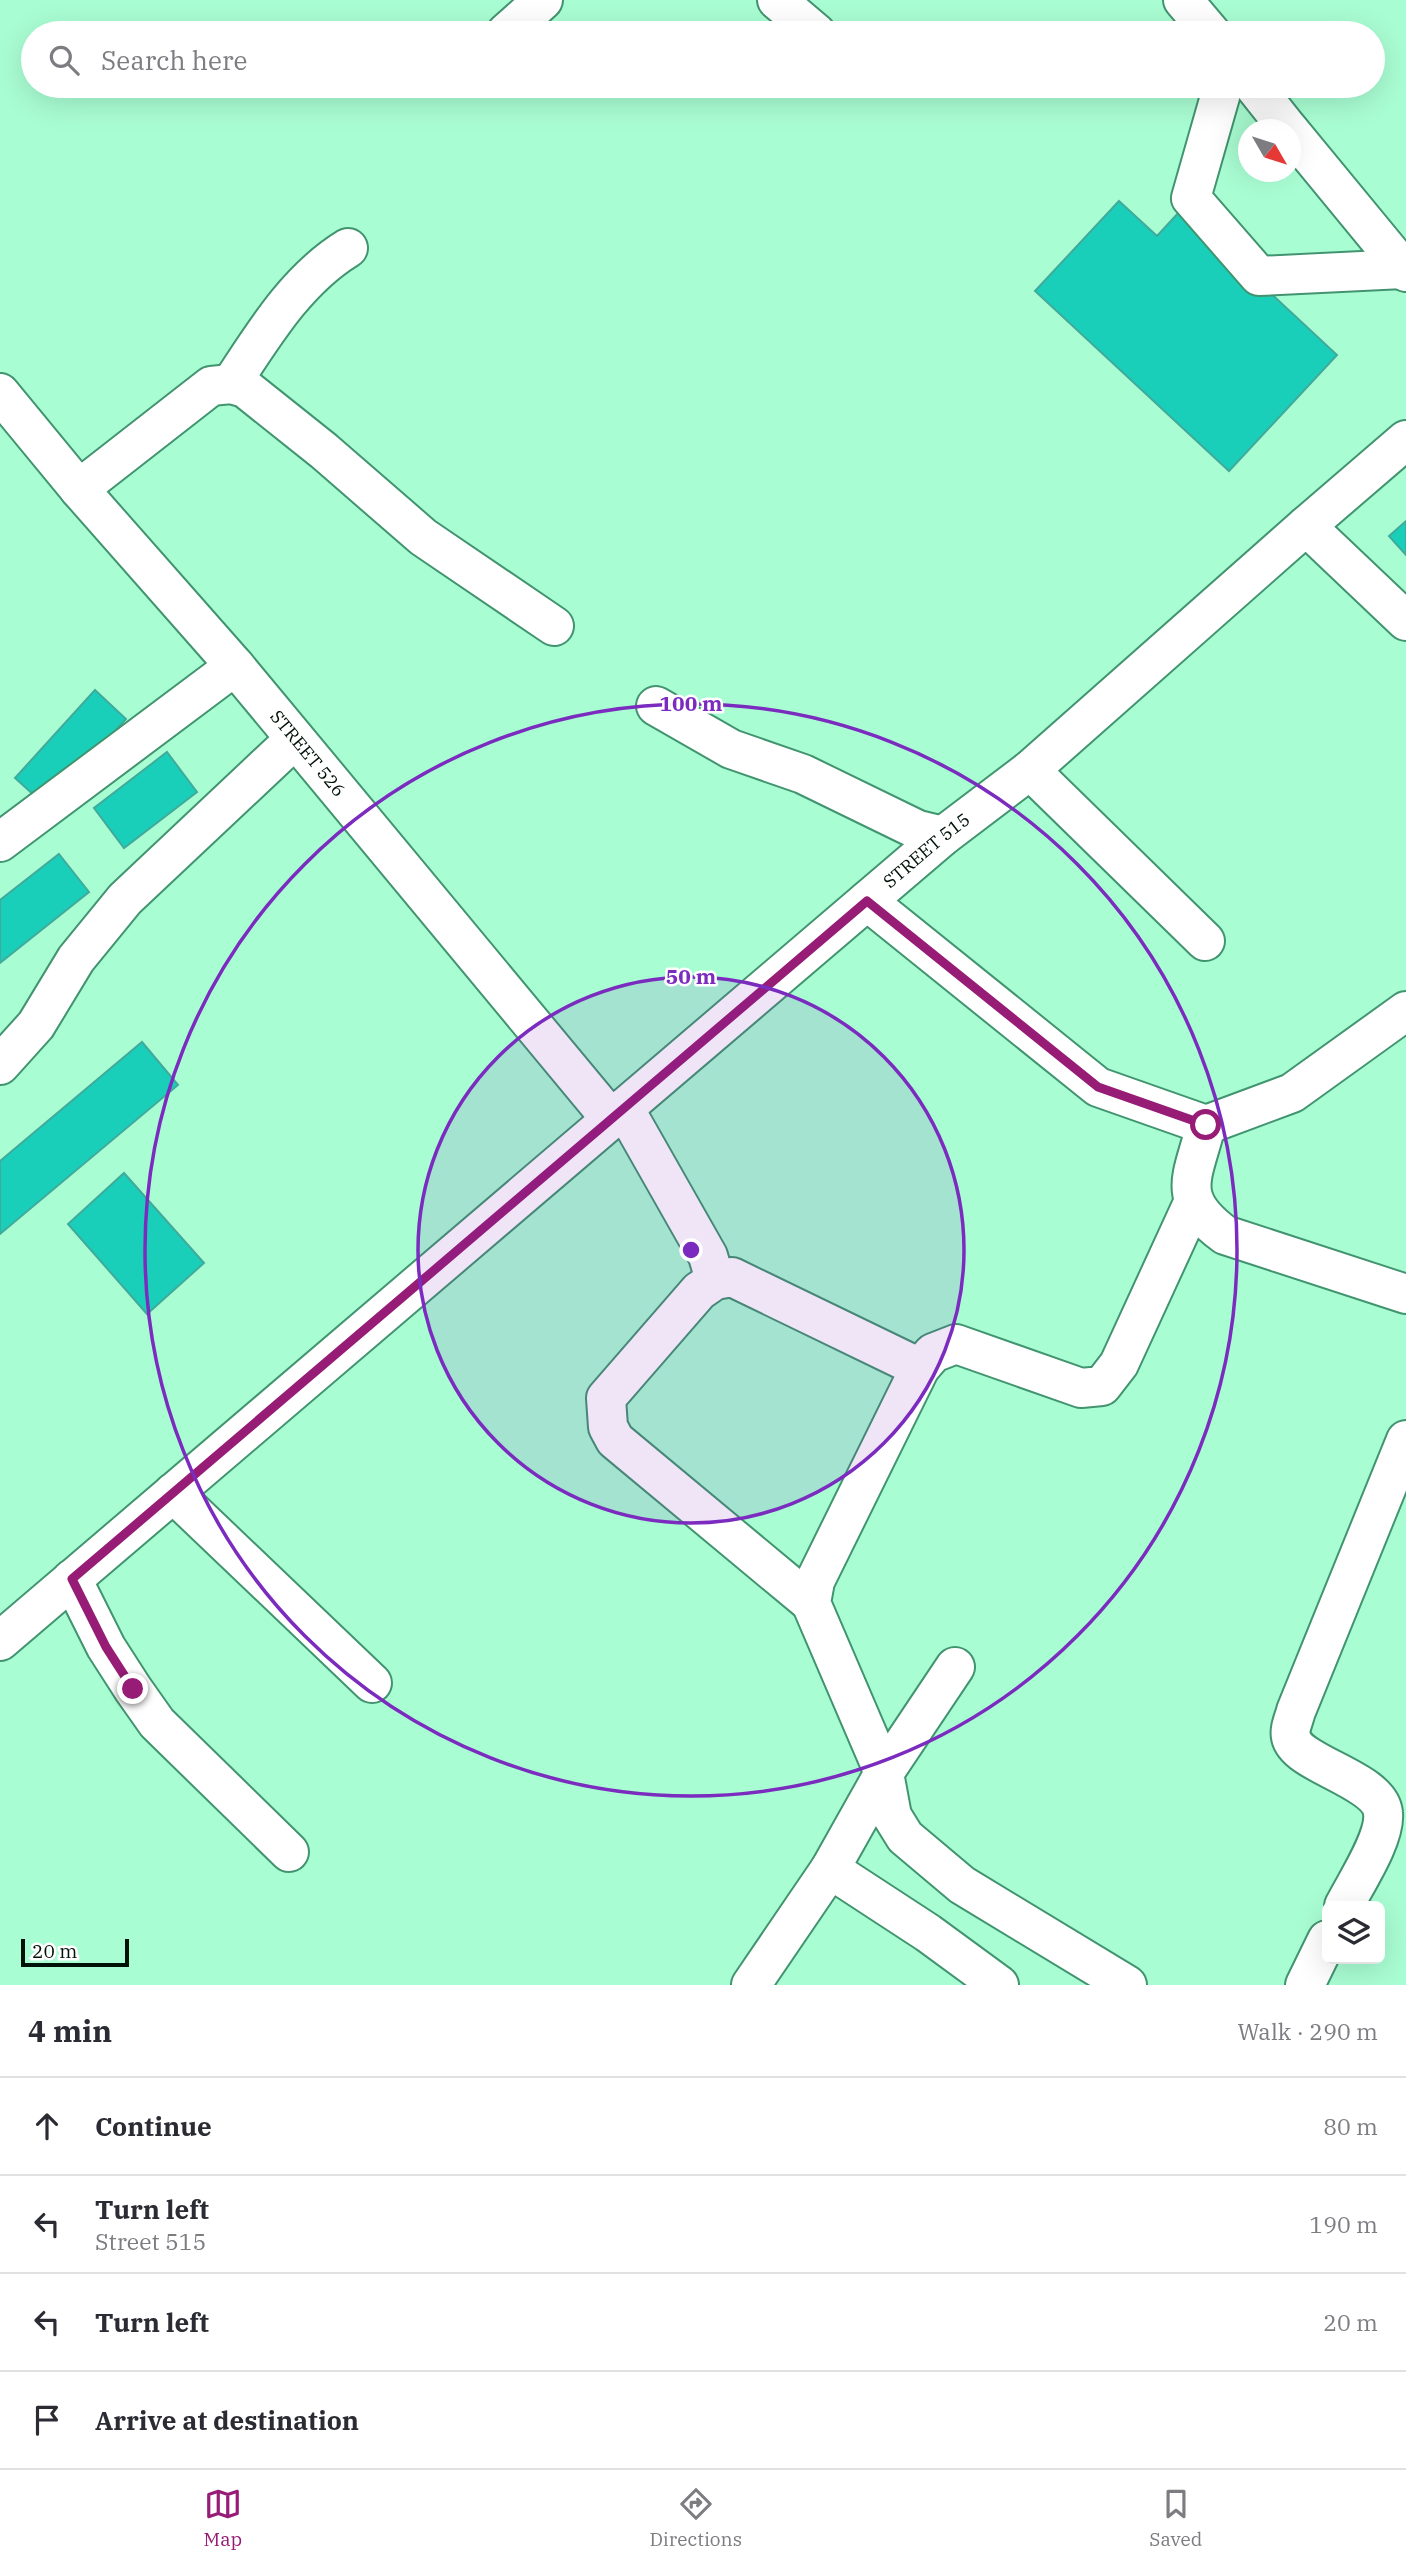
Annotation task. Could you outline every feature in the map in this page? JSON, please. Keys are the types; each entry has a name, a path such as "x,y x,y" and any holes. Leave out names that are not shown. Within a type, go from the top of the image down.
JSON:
{"street":[{"path":"519,21 543,0"},
{"path":"777,0 802,21"},
{"path":"1183,0 1200,21"},
{"path":"1220,98 1191,198 1259,276 1405,270"},
{"path":"1264,98 1281,119"},
{"path":"1301,143 1405,270"},
{"path":"231,384 274,318 325,262 348,248"},
{"path":"79,489 211,386 231,384 245,388 423,537 554,626"},
{"name":"STREET 526","path":"0,393 79,489 235,666 617,1114 708,1256 715,1280"},
{"name":"STREET 515","path":"0,1641 943,836 1030,770 1406,440"},
{"path":"1306,526 1406,621"},
{"path":"0,842 235,666"},
{"path":"656,706 731,749 803,775 918,830 943,836"},
{"path":"0,1065 36,1025 76,959 125,899 295,739"},
{"path":"1030,770 1205,941"},
{"path":"867,901 1098,1087 1206,1125 1292,1093 1406,1011"},
{"path":"1206,1125 1190,1188 1193,1203 1206,1221 1225,1235 1406,1294"},
{"path":"811,1603 815,1581 920,1368 933,1353 956,1344 1081,1388 1102,1387 1119,1364 1193,1203"},
{"path":"920,1368 732,1277 715,1280 699,1291 606,1398 608,1427 615,1440 811,1603 884,1773 892,1816 905,1837 962,1885 1127,1985"},
{"path":"1346,1901 1378,1837 1384,1814 1367,1790 1304,1753 1293,1744 1290,1733 1301,1698 1406,1440"},
{"path":"173,1493 372,1683"},
{"path":"72,1579 106,1647 157,1723 289,1852"},
{"path":"751,1985 830,1869 884,1773 955,1667"},
{"path":"830,1869 928,1933 999,1985"},
{"path":"1305,1985 1322,1950"}],"building":[{"path":"1119,201 1157,236 1181,210 1337,355 1229,471 1035,291"},
{"path":"1406,521 1406,555 1389,536"},
{"path":"95,690 126,719 46,806 15,778"},
{"path":"167,752 197,792 124,848 94,808"},
{"path":"59,854 89,892 0,963 0,900"},
{"path":"142,1042 178,1085 0,1234 0,1161"},
{"path":"124,1173 204,1263 147,1314 68,1224"}],"route":[{"path":"133,1689 106,1647 72,1579 867,901 1098,1087 1206,1125"}]}
